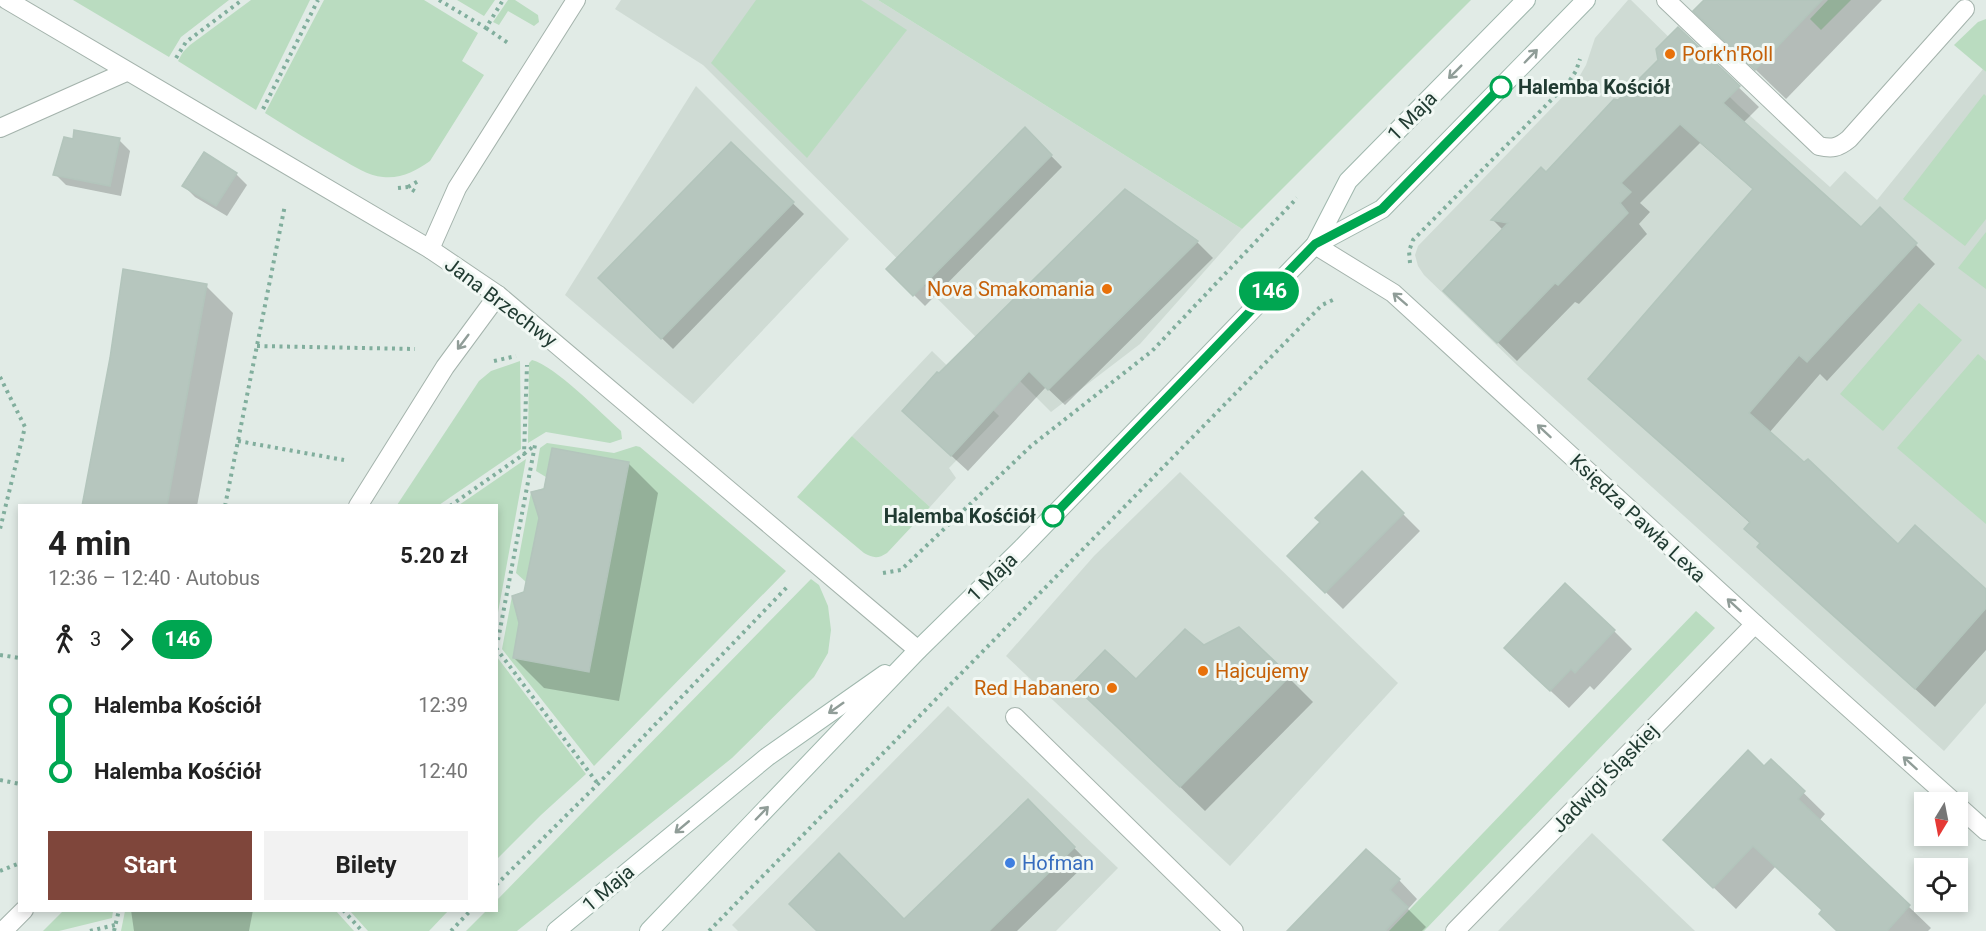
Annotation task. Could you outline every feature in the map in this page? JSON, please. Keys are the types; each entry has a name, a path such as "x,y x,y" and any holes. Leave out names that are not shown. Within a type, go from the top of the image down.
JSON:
{"street":[{"name":"Jana Brzechwy","path":"7,0 430,249 498,295 918,650"},
{"path":"430,249 457,188 576,0"},
{"name":"1 Maja","path":"649,931 918,650 1020,550 1315,244 1348,181 1526,0"},
{"name":"1 Maja","path":"1315,244 1382,209 1586,0"},
{"path":"1666,0 1820,146 1831,149 1849,140 1965,9"},
{"path":"0,128 126,72"},
{"name":"Księdza Pawła Lexa","path":"1315,244 1393,293 1755,624 1943,792"},
{"path":"359,504 445,366 498,295"},
{"name":"Jadwigi Śląskiej","path":"1455,931 1755,624"},
{"name":"1 Maja","path":"556,931 767,757 918,650"},
{"path":"1015,717 1234,931"},
{"path":"1968,815 1986,831"},
{"path":"3,931 22,912"}],"path":[{"path":"175,60 186,42 242,0"},
{"path":"262,111 318,0"},
{"path":"439,0 486,28 503,0"},
{"path":"1393,293 1413,273 1409,251 1413,240 1568,83 1576,70 1584,48"},
{"path":"880,573 901,570 1030,446 1152,351 1300,195"},
{"path":"225,504 286,198"},
{"path":"709,931 1322,305 1344,297"},
{"path":"256,346 419,349"},
{"path":"489,366 497,360 527,353 524,454"},
{"path":"0,377 26,427 0,529"},
{"path":"238,441 346,460"},
{"path":"453,504 535,445 498,635"},
{"path":"498,883 597,784 812,560"},
{"path":"498,650 597,784"},
{"path":"0,655 18,658"},
{"path":"0,780 18,784"},
{"path":"0,871 18,864"},
{"path":"114,931 118,912"},
{"path":"346,912 362,931"},
{"path":"451,931 469,912"},
{"path":"90,931 115,925"}],"shaded area":[{"path":"621,0 878,0 1242,229 1140,344 1051,412 703,65 615,9"},
{"path":"1628,0 1631,0 1738,105 1830,187 1845,171 1877,200 1983,69 1986,72 1986,703 1944,751 1517,365 1424,275 1418,266 1415,255 1418,246 1575,84 1586,65 1595,38"},
{"path":"696,86 849,239 693,404 565,295"},
{"path":"932,351 999,416 949,468 956,478 930,507 852,436"},
{"path":"1180,472 1398,683 1230,866 1006,656 1094,556"},
{"path":"948,706 1118,868 1056,931 738,931 732,925"},
{"path":"1592,833 1695,931 1498,931"}],"green space":[{"path":"73,0 229,0 181,37 169,57"},
{"path":"251,0 310,0 256,110 178,61 190,45"},
{"path":"324,0 424,0 478,33 462,61 484,75 430,161 408,174 396,177 372,175 265,113"},
{"path":"457,0 495,0 484,16"},
{"path":"508,0 515,0 538,15 539,22 534,26 508,11 499,25 493,22"},
{"path":"756,0 861,0 907,30 807,158 711,63"},
{"path":"878,0 1471,0 1242,229"},
{"path":"1828,0 1851,0 1821,30 1810,19"},
{"path":"1986,19 1986,72 1954,45 1978,22"},
{"path":"1984,94 1986,96 1986,219 1965,246 1903,199"},
{"path":"1986,232 1986,289 1958,268"},
{"path":"1919,303 1962,340 1883,431 1840,394"},
{"path":"1978,354 1986,361 1986,524 1897,448"},
{"path":"532,360 553,371 578,391 621,431 622,439 610,443 546,432 528,443 529,363"},
{"path":"520,361 521,449 440,504 398,504 479,381 491,371"},
{"path":"852,436 930,507 887,553 878,557 864,553 797,497"},
{"path":"547,443 614,453 636,446 640,447 786,571 594,766 502,649 512,596 525,591 526,582 516,573 531,492 544,488 546,477 536,471 540,448"},
{"path":"526,459 498,613 498,504 460,504"},
{"path":"811,579 819,585 828,606 831,630 828,653 814,677 732,758 517,931 466,931 485,912 498,912 498,899"},
{"path":"1696,611 1715,628 1424,931 1389,931"},
{"path":"498,658 586,774 498,858"},
{"path":"62,912 113,912 112,918 59,931 43,931"},
{"path":"125,912 337,912 354,931 121,931"},
{"path":"351,912 447,912 429,931 368,931"}],"building":[{"path":"1704,0 1822,0 1755,70 1693,11"},
{"path":"1678,27 1740,86 1723,103 1861,227 1880,207 1917,243 1807,362 1799,355 1749,413 1804,462 1808,459 1898,544 1915,525 1986,589 1986,608 1915,689 1757,547 1760,543 1744,529 1750,522 1588,379 1753,189 1680,124 1621,183 1631,192 1620,203 1628,213 1497,343 1443,291 1508,223 1491,220 1541,167 1546,172 1614,99 1618,100 1658,60 1656,49"},
{"path":"1025,127 1052,155 913,296 886,269"},
{"path":"74,130 120,138 110,186 53,175 64,137 73,139"},
{"path":"731,142 794,202 661,339 598,278"},
{"path":"204,152 237,173 216,206 182,186"},
{"path":"1125,189 1198,241 1048,390 1029,371 951,456 902,411 937,372 939,373"},
{"path":"123,269 207,284 167,504 82,504 110,358"},
{"path":"552,448 629,462 589,672 513,658 519,623 512,596 524,592 539,518 531,492 544,489"},
{"path":"1362,471 1404,513 1325,593 1287,556 1320,522 1315,518"},
{"path":"1565,583 1615,630 1575,673 1571,669 1550,691 1504,648"},
{"path":"1239,627 1290,676 1180,787 1072,684 1105,650 1136,679 1185,629 1204,645"},
{"path":"1748,750 1764,766 1771,759 1805,791 1798,799 1910,905 1887,931 1837,931 1819,914 1822,910 1753,846 1713,888 1663,840"},
{"path":"1028,799 1075,847 989,931 817,931 789,904 839,853 904,919"},
{"path":"1366,849 1400,879 1390,890 1408,907 1385,931 1287,931"}],"bus line":[{"name":"146","path":"1053,516 1315,244 1382,209 1501,87"}],"place":[{"name":"Pork'n'Roll","path":"1670,54"},
{"name":"Halemba Kościół","path":"1501,87"},
{"name":"Nova Smakomania","path":"1107,289"},
{"name":"Halemba Kośćiół","path":"1053,516"},
{"name":"Hajcujemy","path":"1203,671"},
{"name":"Red Habanero","path":"1112,688"},
{"name":"Hofman","path":"1010,863"}]}
